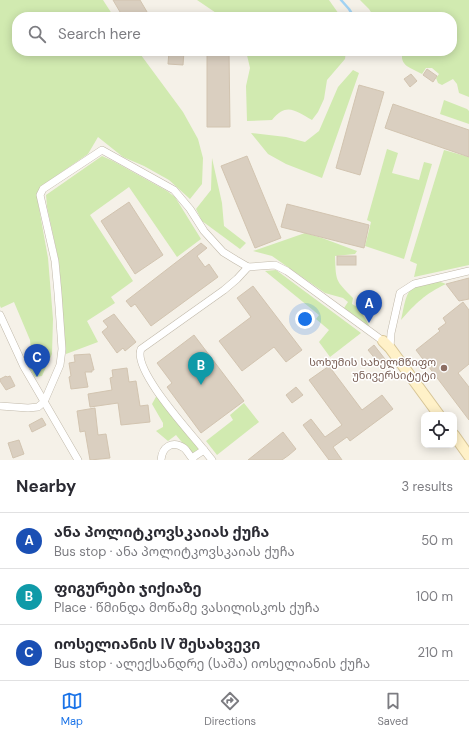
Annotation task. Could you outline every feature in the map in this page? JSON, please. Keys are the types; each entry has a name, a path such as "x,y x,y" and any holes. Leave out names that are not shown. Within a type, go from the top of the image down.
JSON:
{"street":[{"path":"0,406 28,408 38,407 44,402 60,365 62,349 55,261 40,195 43,189 102,150 174,190 190,209 204,232 223,252 248,267 275,265 287,271 386,344 437,412"},
{"path":"212,460 155,390 143,368 140,352 141,349 224,290 248,267"},
{"path":"386,344 391,333 400,293 414,284 469,271"},
{"path":"0,315 24,367 78,460"},
{"path":"457,439 469,456"},
{"path":"161,460 162,453 167,446 174,444 184,448 192,459 204,450"}],"green space":[{"path":"0,0 103,0 111,12 12,12 12,56 142,56 183,112 198,139 203,158 202,184 190,199 169,180 144,166 123,157 98,137 88,154 40,187 37,197 48,258 53,319 52,354 42,376 35,377 27,364 32,359 30,340 14,302 1,308"},
{"path":"197,0 329,0 337,12 215,12"},
{"path":"360,0 469,0 469,97 459,93 457,84 453,79 442,85 438,83 436,78 439,74 432,68 426,68 422,74 407,66 402,60 402,56 457,56 457,12 371,12"},
{"path":"247,56 345,56 345,59 327,80 324,99 318,112 312,120 296,111 287,110 277,114 272,120 247,121 246,86 250,68"},
{"path":"353,70 359,73 322,178 286,164 268,154 251,133 286,137 305,142 319,131 338,87"},
{"path":"444,100 467,109 469,111 469,124 440,114"},
{"path":"387,149 398,153 392,173 419,180 424,162 432,164 404,259 365,246 371,222 367,220"},
{"path":"444,150 469,157 469,265 414,277 417,264 410,261"},
{"path":"102,156 167,191 175,197 201,239 177,257 129,187 90,215 133,281 111,297 115,303 87,321 98,342 66,354 59,262 47,207 46,195"},
{"path":"212,158 222,203 224,226 246,243 240,249 202,221 196,209 211,190"},
{"path":"305,233 357,251 355,254 335,256 336,276 353,298 352,304 359,308 370,327 344,308 348,302 343,298 325,293 272,256 253,251"},
{"path":"276,270 361,333 330,357 319,342 329,330 316,319 319,315 265,271"},
{"path":"438,281 446,284 432,291 421,299 401,320 406,299 411,289 413,287"},
{"path":"157,395 199,449 195,453 190,452 176,435 168,441 156,431 163,427 163,423 152,404"},
{"path":"244,403 259,422 217,455 206,441 233,420 230,415"}],"building":[{"path":"113,0 140,0 147,12 120,12"},
{"path":"169,56 184,56 183,65 168,64"},
{"path":"207,56 229,56 230,127 207,127"},
{"path":"427,69 437,76 433,82 423,75"},
{"path":"411,74 417,81 410,87 404,79"},
{"path":"359,85 384,92 360,175 336,168"},
{"path":"393,104 469,130 469,157 385,128"},
{"path":"247,156 281,238 255,248 221,166"},
{"path":"129,202 163,255 135,274 101,221"},
{"path":"287,204 369,225 364,248 281,227"},
{"path":"201,243 207,248 197,256 205,267 209,264 218,277 151,326 135,304 131,307 126,301"},
{"path":"337,256 356,256 356,265 337,265"},
{"path":"469,278 469,299 459,301 446,284"},
{"path":"253,286 302,350 286,362 274,347 242,371 219,341 251,317 237,298"},
{"path":"463,302 469,310 469,364 458,373 469,387 469,420 416,350 440,331 438,329 446,323 443,318"},
{"path":"114,314 136,342 125,351 123,348 117,353 102,332 108,327 103,321"},
{"path":"194,335 244,401 201,433 167,387 172,383 157,363"},
{"path":"374,345 388,363 382,367 368,350"},
{"path":"90,354 94,370 92,370 92,372 85,372 88,387 71,389 69,363 75,362 74,355"},
{"path":"329,366 362,410 382,395 393,409 350,441 347,437 333,447 342,460 329,460 303,425 311,419 325,437 342,425 309,380"},
{"path":"127,368 129,382 136,381 140,406 148,405 150,422 121,425 118,403 90,407 88,394 112,390 110,378 113,377 112,370"},
{"path":"10,376 15,386 6,390 0,379"},
{"path":"296,387 303,395 292,403 286,395"},
{"path":"95,408 98,435 106,434 110,458 90,460 85,431 80,432 77,411"},
{"path":"42,418 46,425 32,432 29,425"},
{"path":"283,432 296,449 289,455 282,460 248,460"},
{"path":"19,440 24,454 13,458 8,443"}],"waterway":[{"path":"341,0 351,12"}],"place":[{"name":"ანა პოლიტკოვსკაიას ქუჩა","path":"369,323"},
{"name":"სოხუმის სახელმწიფო უნივერსიტეტი","path":"444,368"},
{"name":"იოსელიანის IV შესახვევი","path":"37,377"},
{"name":"ფიგურები ჯიქიაზე","path":"201,385"}]}
